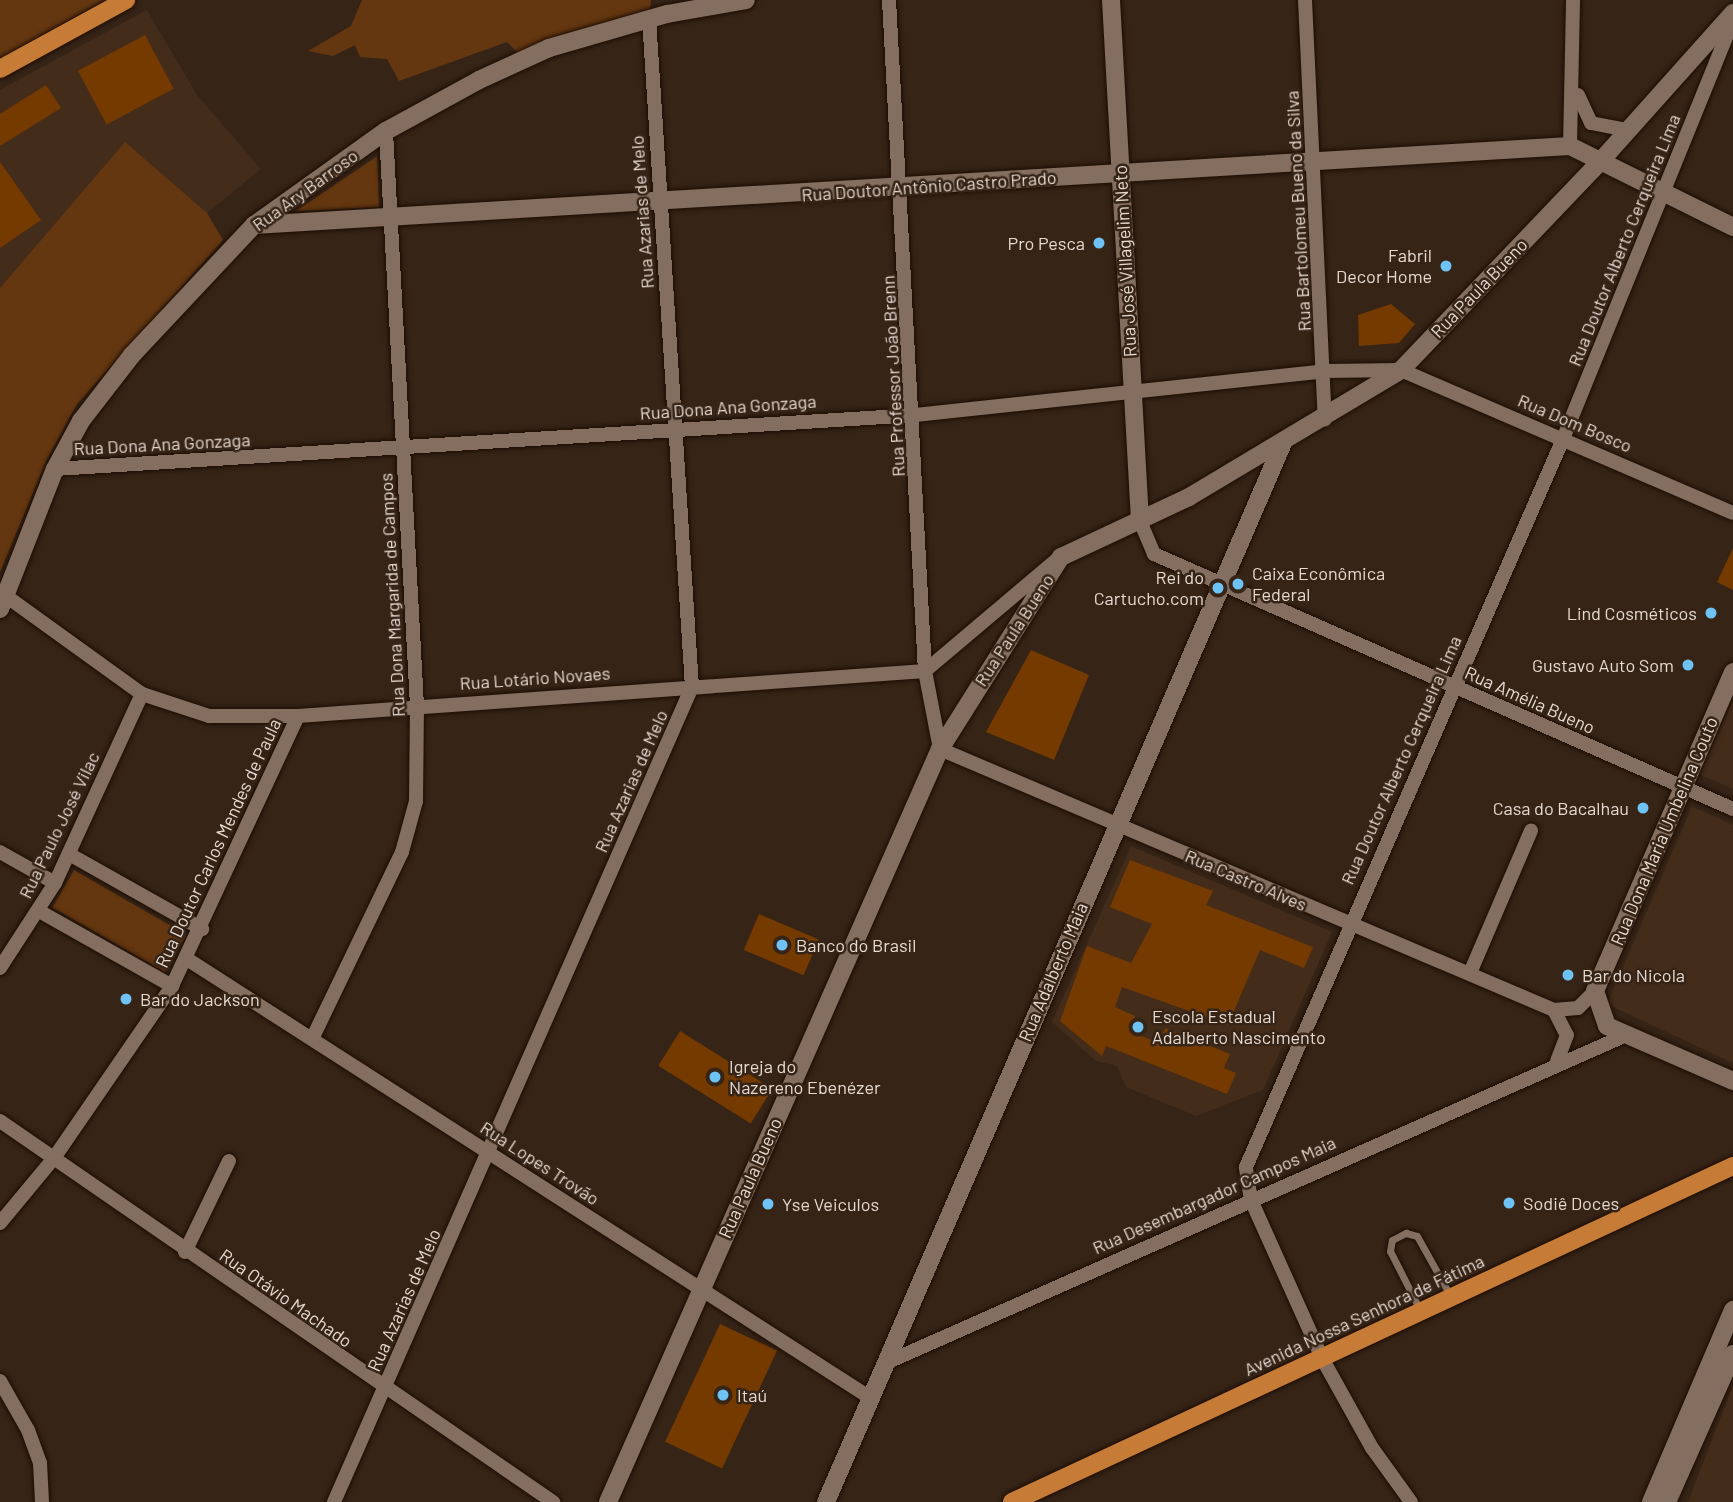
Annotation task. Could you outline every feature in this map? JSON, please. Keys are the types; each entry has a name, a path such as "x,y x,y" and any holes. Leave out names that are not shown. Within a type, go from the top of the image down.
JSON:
{"main road":[{"path":"0,69 126,0"},
{"name":"Rua Ary Barroso","path":"3,602 55,469 81,421 132,355 254,225 386,131 549,48 649,19 746,0"},
{"name":"Rua José Villagelim Neto","path":"1111,0 1140,521"},
{"name":"Rua Paula Bueno","path":"608,1502 940,750 1061,557 1140,521 1325,420 1401,370 1598,164 1733,13"},
{"path":"1570,146 1598,164 1664,197 1733,227"},
{"name":"Rua Doutor Antônio Castro Prado","path":"254,225 392,214 661,203 901,189 1316,159 1570,146"},
{"name":"Rua Adalberto Maia","path":"827,1502 1116,824 1283,443"},
{"name":"Rua Dona Maria Umbelina Couto","path":"1595,991 1733,672"},
{"path":"1595,991 1600,1017 1624,1035 1733,1081"},
{"name":"Avenida Nossa Senhora de Fátima","path":"1012,1502 1733,1166"},
{"path":"1651,1502 1733,1310"},
{"path":"1667,1502 1733,1354"}],"street":[{"name":"Rua Professor João Brenn","path":"889,0 915,415 925,671 940,750"},
{"name":"Rua Bartolomeu Bueno da Silva","path":"1305,0 1316,159 1325,420"},
{"path":"1570,146 1574,83 1573,0"},
{"name":"Rua Azarias de Melo","path":"334,1502 692,687 649,19"},
{"name":"Rua Doutor Alberto Cerqueira Lima","path":"1411,1502 1372,1448 1322,1358 1251,1200 1246,1167 1563,439 1664,197 1733,20"},
{"path":"1574,83 1591,123 1626,130"},
{"name":"Rua Dona Margarida de Campos","path":"313,1037 402,852 416,801 417,706 386,131"},
{"name":"Rua Dona Ana Gonzaga","path":"55,469 915,415 1325,371 1401,370"},
{"name":"Rua Dom Bosco","path":"1401,370 1733,513"},
{"name":"Rua Amélia Bueno","path":"1140,521 1154,554 1733,809"},
{"path":"925,671 1061,557"},
{"name":"Rua Lotário Novaes","path":"3,602 142,694 209,716 298,716 925,671"},
{"name":"Rua Paulo José Vilac","path":"0,968 55,883 142,694"},
{"name":"Rua Doutor Carlos Mendes de Paula","path":"0,1223 54,1158 172,986 202,929 298,716"},
{"name":"Rua Castro Alves","path":"940,750 1554,1010"},
{"path":"1470,973 1531,831"},
{"path":"0,852 55,883"},
{"path":"69,854 202,929"},
{"path":"39,911 172,986"},
{"name":"Rua Lopes Trovão","path":"187,958 313,1037 700,1292 872,1399"},
{"path":"1555,1063 1564,1055 1567,1035 1554,1010 1578,1008 1595,991"},
{"path":"1555,1063 1624,1035"},
{"name":"Rua Desembargador Campos Maia","path":"888,1362 1555,1063"},
{"name":"Rua Otávio Machado","path":"0,1121 385,1391 553,1502"},
{"path":"185,1252 229,1161"},
{"path":"0,1381 29,1430 40,1463 41,1502"}],"lane":[{"path":"1421,1312 1390,1251 1392,1240 1406,1233 1417,1236 1452,1298"}],"shaded area":[{"path":"0,0 105,0 0,59"},
{"path":"362,0 651,0 649,19 549,48 517,52 507,42 399,81 387,59 360,57 355,45 333,56 308,51 351,26"},
{"path":"147,10 197,95 261,169 207,213 125,143 0,288 0,90"},
{"path":"125,142 207,213 223,240 77,404 47,459 0,572 0,288"},
{"path":"376,157 379,207 296,211"},
{"path":"1733,700 1733,789 1699,774"},
{"path":"1692,806 1733,825 1733,1063 1607,1004"},
{"path":"1131,846 1332,932 1263,1090 1196,1116 1126,1087 1117,1066 1096,1061 1052,1022"},
{"path":"74,870 187,935 165,972 52,907"},
{"path":"1733,1385 1733,1502 1688,1502"}],"building":[{"path":"145,35 174,89 107,125 78,71"},
{"path":"46,85 61,108 0,146 0,114"},
{"path":"0,162 41,220 0,248"},
{"path":"1391,304 1415,324 1399,343 1359,346 1358,315"},
{"path":"1733,548 1733,590 1717,582"},
{"path":"1031,650 1089,675 1054,760 986,732"},
{"path":"1130,860 1213,891 1206,905 1313,947 1304,968 1260,950 1228,1025 1122,987 1115,1007 1135,1016 1129,1031 1159,1043 1165,1028 1230,1054 1224,1068 1236,1073 1227,1094 1106,1046 1102,1056 1060,1021 1087,946 1131,963 1152,924 1110,907"},
{"name":"Banco do Brasil","path":"759,914 819,939 804,975 744,950"},
{"name":"Igreja do Nazereno Ebenézer","path":"680,1031 772,1089 751,1124 658,1066"},
{"name":"Itaú","path":"720,1324 777,1351 722,1468 665,1442"}],"place":[{"name":"Pro Pesca","path":"1099,243"},
{"name":"Fabril Decor Home","path":"1446,266"},
{"name":"Caixa Econômica Federal","path":"1238,584"},
{"name":"Rei do Cartucho.com","path":"1218,588"},
{"name":"Lind Cosméticos","path":"1711,613"},
{"name":"Gustavo Auto Som","path":"1688,665"},
{"name":"Casa do Bacalhau","path":"1643,808"},
{"name":"Banco do Brasil","path":"782,945"},
{"name":"Bar do Nicola","path":"1568,975"},
{"name":"Bar do Jackson","path":"126,999"},
{"name":"Escola Estadual Adalberto Nascimento","path":"1138,1027"},
{"name":"Igreja do Nazereno Ebenézer","path":"715,1077"},
{"name":"Sodiê Doces","path":"1509,1203"},
{"name":"Yse Veiculos","path":"768,1204"},
{"name":"Itaú","path":"723,1395"}]}
